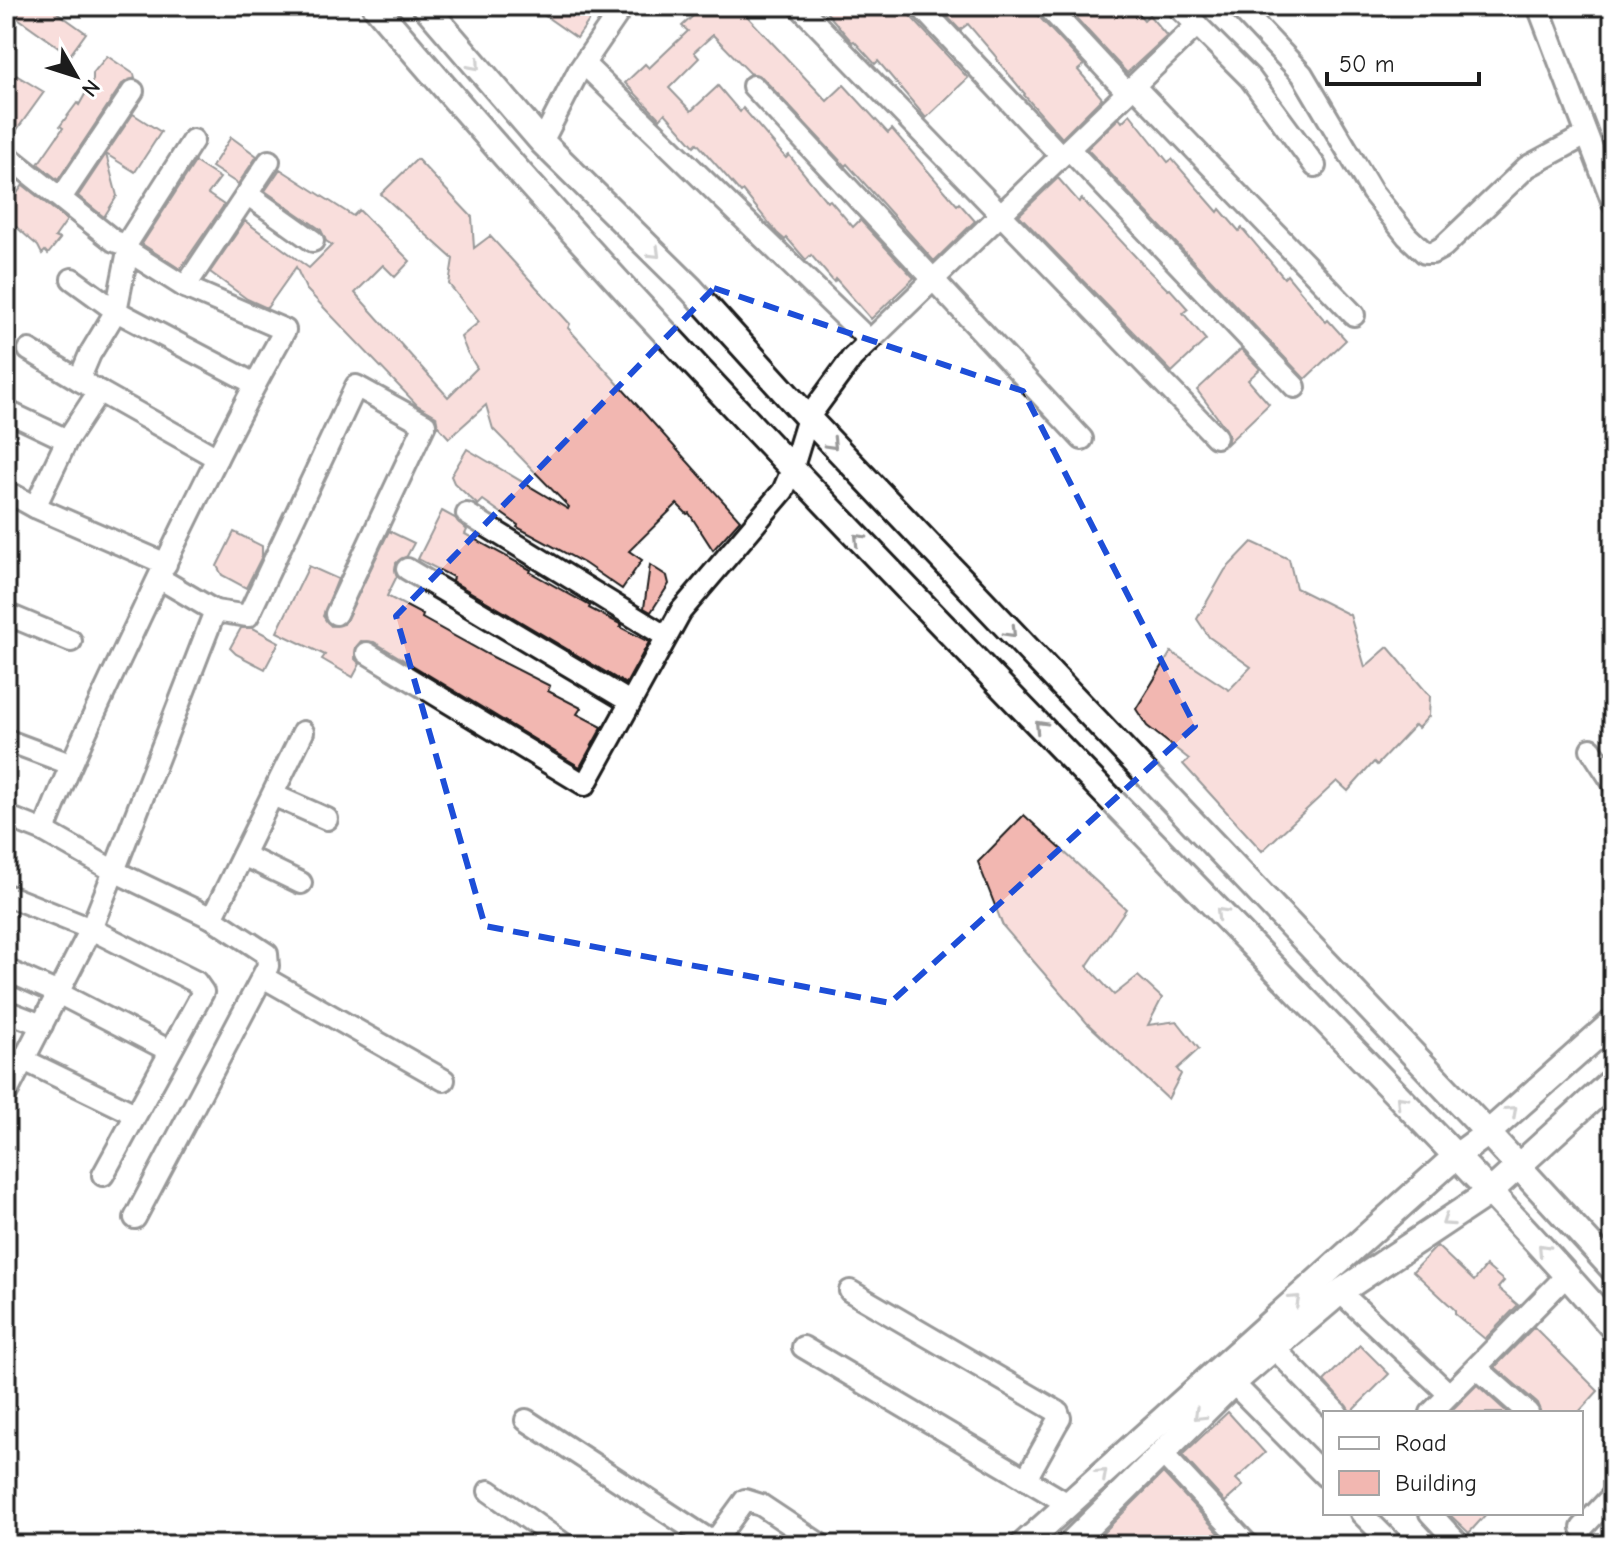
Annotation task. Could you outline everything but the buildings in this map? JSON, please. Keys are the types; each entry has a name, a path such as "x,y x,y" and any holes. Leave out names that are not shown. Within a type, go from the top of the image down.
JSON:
{"street":[{"path":"375,6 459,106 792,470 1490,1192 1613,1328"},
{"path":"425,6 542,142 691,289 808,418 1488,1133 1613,1269"},
{"path":"542,142 584,64 623,6"},
{"path":"799,6 1216,437"},
{"path":"920,6 1295,387"},
{"path":"1047,6 1354,315"},
{"path":"1177,6 1250,78 1315,166"},
{"path":"1238,6 1302,74 1366,183 1407,236 1425,253 1443,247 1527,167 1586,135"},
{"path":"1538,6 1613,203"},
{"path":"367,653 585,785 681,611 783,491 808,418 852,358 1197,25"},
{"path":"584,64 870,341"},
{"path":"753,86 1082,439"},
{"path":"61,198 133,91"},
{"path":"79,380 90,354 116,311 127,248 193,140"},
{"path":"6,155 114,241 185,287 285,330 162,571 70,764 44,831"},
{"path":"185,287 269,161"},
{"path":"247,194 313,241"},
{"path":"72,279 116,311 255,384"},
{"path":"29,350 217,458"},
{"path":"6,491 162,571 215,611 248,616 356,386 425,424 336,614"},
{"path":"35,507 67,440 99,391"},
{"path":"6,411 67,440"},
{"path":"467,514 665,636"},
{"path":"407,569 630,702"},
{"path":"6,1094 91,929 215,611"},
{"path":"6,614 71,641"},
{"path":"212,918 303,732"},
{"path":"6,740 70,764"},
{"path":"1591,749 1613,783"},
{"path":"273,795 327,819"},
{"path":"6,816 44,831 114,871 212,918 267,954 268,966 263,977 135,1218"},
{"path":"243,855 301,883"},
{"path":"6,895 91,929 196,982 203,992 103,1175"},
{"path":"6,970 58,993 170,1051"},
{"path":"263,977 444,1080"},
{"path":"6,1011 42,1025"},
{"path":"1023,1545 1455,1157 1488,1133 1613,1022"},
{"path":"24,1060 135,1114"},
{"path":"1080,1541 1161,1452 1233,1383 1340,1292 1490,1192 1613,1080"},
{"path":"1433,1411 1567,1275"},
{"path":"850,1291 1058,1412 1060,1418 1026,1479"},
{"path":"1340,1292 1449,1394"},
{"path":"803,1347 1068,1504"},
{"path":"1274,1348 1335,1411"},
{"path":"1477,1368 1526,1411"},
{"path":"1233,1383 1323,1474"},
{"path":"526,1420 713,1544 745,1500 761,1505 821,1545"},
{"path":"1161,1452 1248,1545"},
{"path":"489,1491 565,1545"},
{"path":"1582,1528 1613,1495"},
{"path":"1363,1515 1393,1545"},
{"path":"1432,1515 1455,1540"}],"highlighted area":[{"path":"714,288 1023,391 1195,726 890,1003 485,926 396,616"}]}
